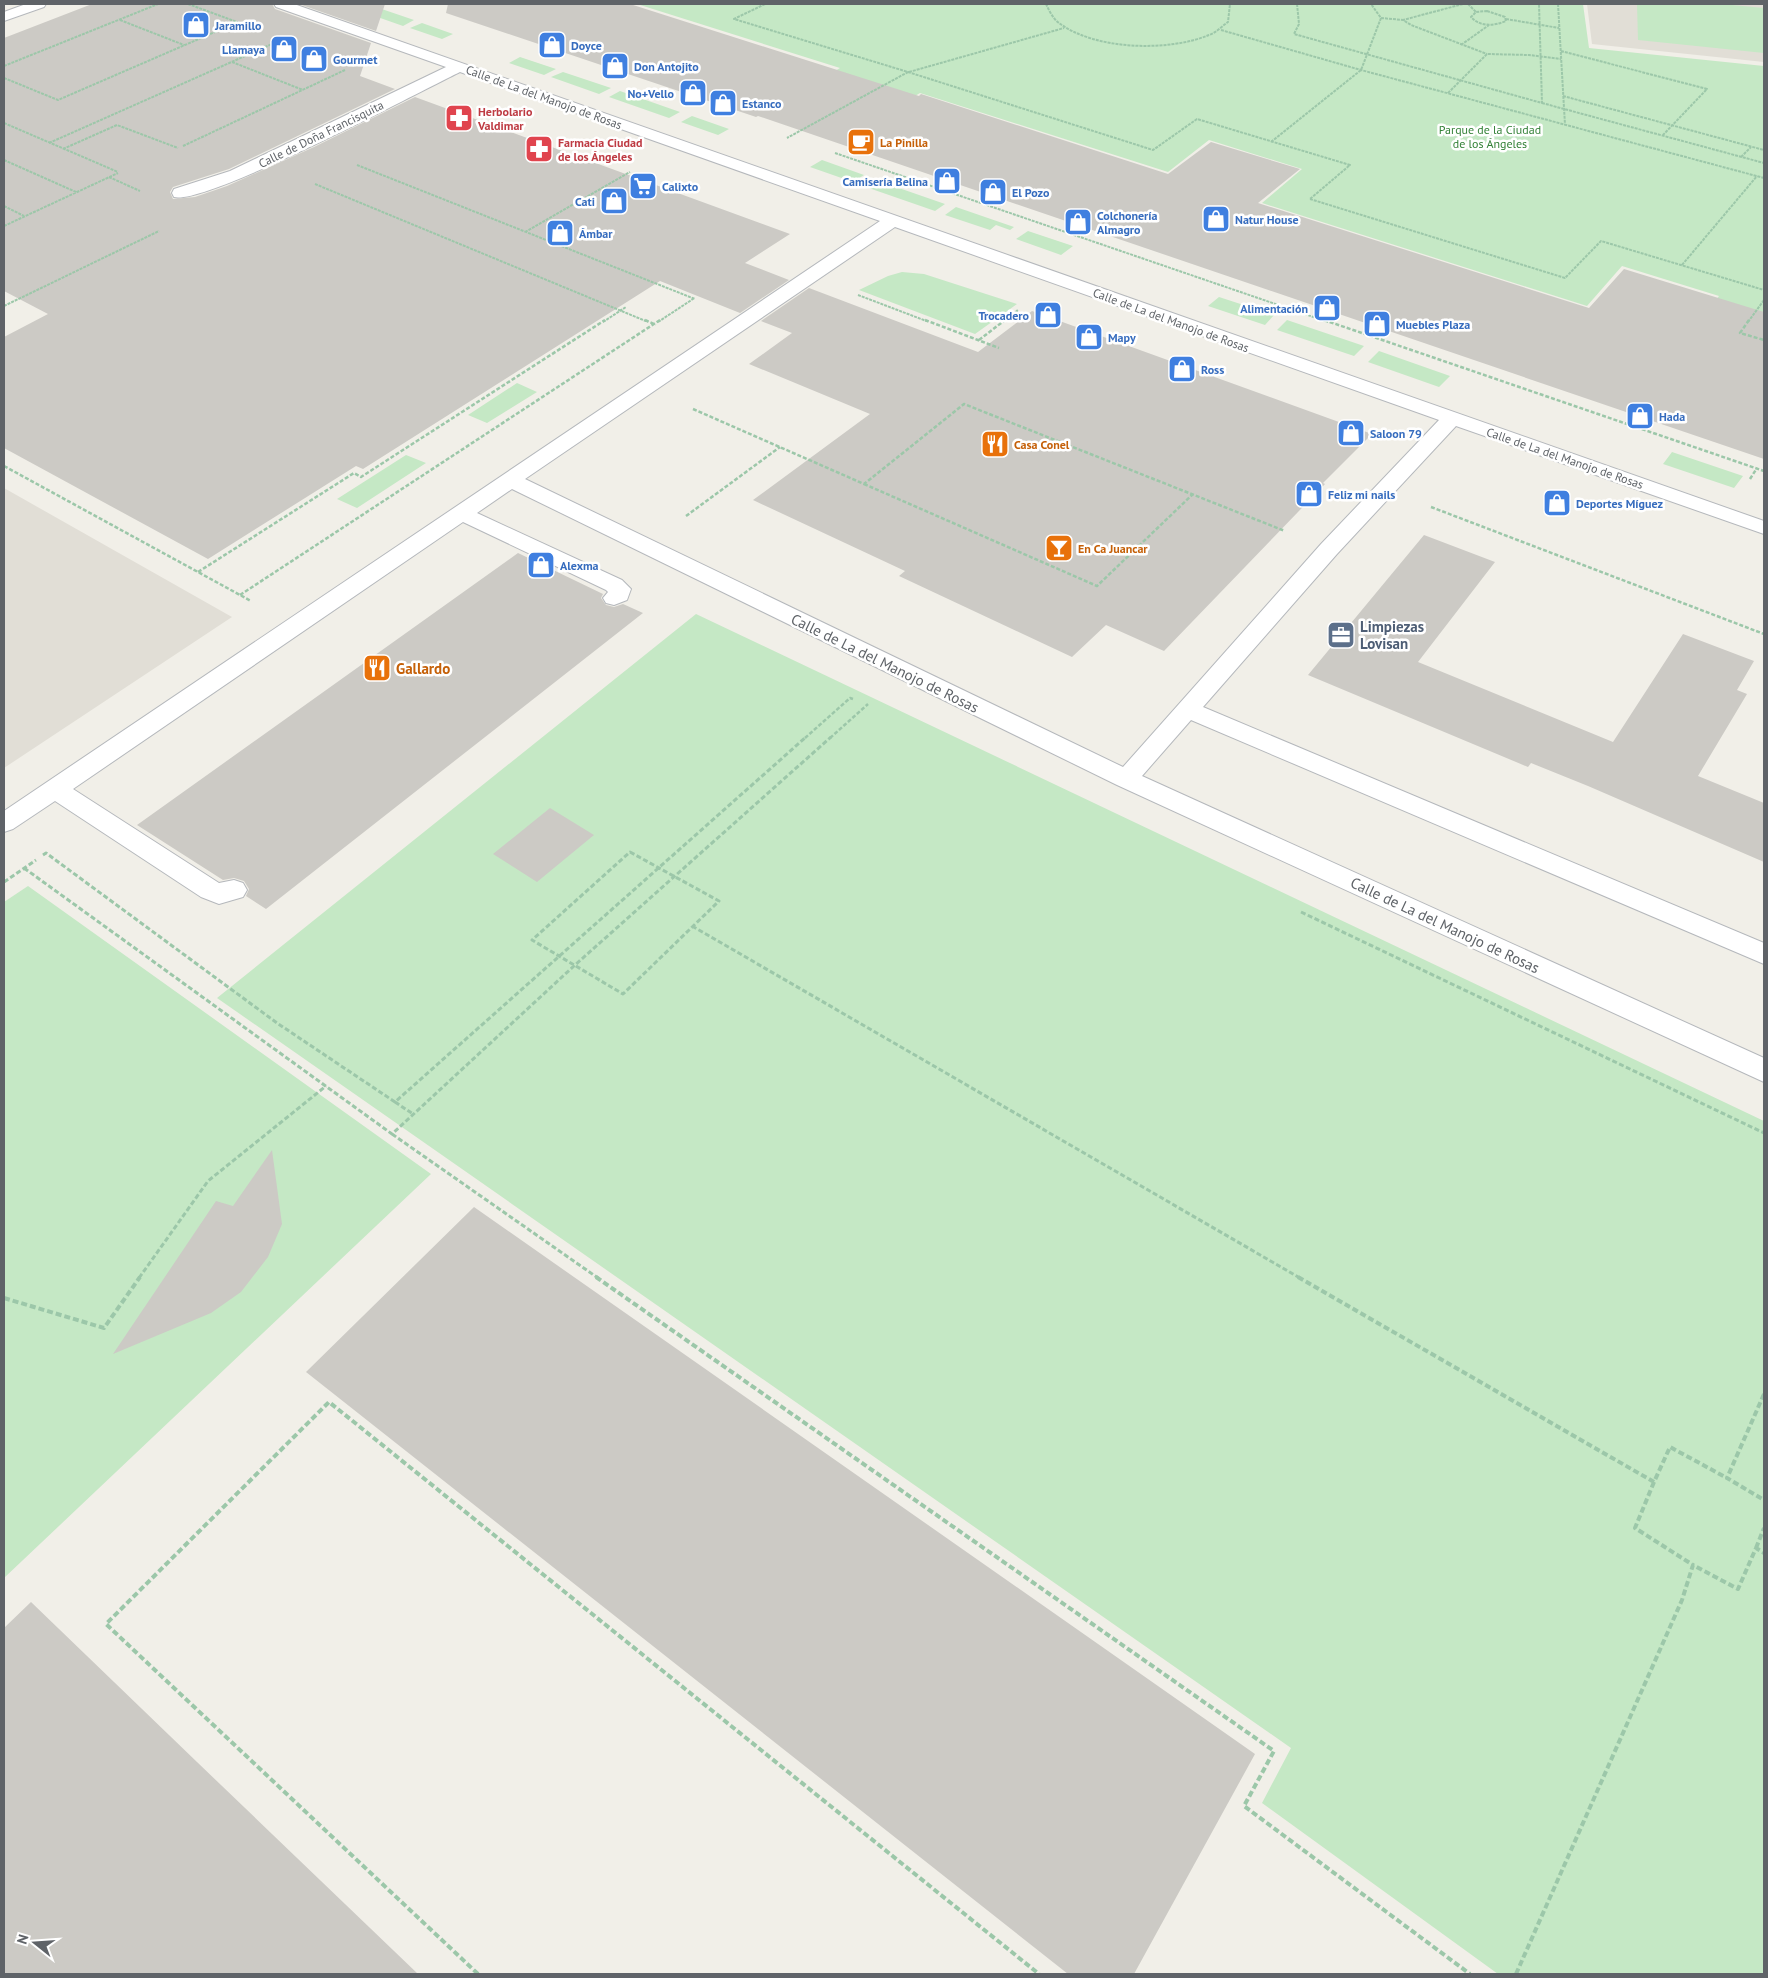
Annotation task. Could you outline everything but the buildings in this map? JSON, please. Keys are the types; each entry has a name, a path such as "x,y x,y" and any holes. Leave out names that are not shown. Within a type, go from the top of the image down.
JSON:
{"street":[{"path":"4,17 39,4"},
{"name":"Calle de La del Manojo de Rosas","path":"280,4 1764,528"},
{"name":"Calle de Doña Francisquita","path":"180,193 236,175 459,67"},
{"path":"4,824 294,625 892,221"},
{"path":"1126,779 1329,549 1451,419"},
{"name":"Calle de La del Manojo de Rosas","path":"510,480 1126,779 1764,1071"},
{"path":"460,513 614,585 620,590 619,595 614,598"},
{"path":"1187,709 1764,954"},
{"path":"55,789 210,890 219,894 234,890"}],"path":[{"path":"4,66 158,4"},
{"path":"765,4 734,19 1153,150 1197,119 1350,165 1310,199 1565,278 1601,241 1764,290"},
{"path":"1046,4 1052,19 1064,28 1099,41 1144,46 1188,42 1221,30 1230,21 1233,11 1230,4"},
{"path":"1297,4 1299,24 1294,34 1764,163"},
{"path":"1271,142 1361,70 1366,53 1380,26 1381,18 1371,4"},
{"path":"1381,18 1403,20 1463,4"},
{"path":"1468,4 1476,12"},
{"path":"1539,4 1542,102"},
{"path":"1558,4 1565,125"},
{"path":"1489,25 1472,19 1471,15 1476,12 1492,11 1506,19 1559,28"},
{"path":"1460,45 1489,25 1503,23 1506,19"},
{"path":"119,20 184,45"},
{"path":"1403,20 1460,45 1487,54 1541,56 1561,59"},
{"path":"4,78 58,100 238,22"},
{"path":"788,138 908,72 1064,28"},
{"path":"1221,30 1448,94 1764,178"},
{"path":"49,143 275,43"},
{"path":"1561,51 1707,89 1663,135"},
{"path":"1448,94 1487,54"},
{"path":"232,62 303,90"},
{"path":"64,149 117,125 176,149 346,69"},
{"path":"1563,96 1764,150"},
{"path":"4,123 118,172 4,226"},
{"path":"1742,157 1751,147"},
{"path":"4,160 76,192"},
{"path":"350,162 746,320"},
{"path":"525,232 638,168"},
{"path":"1682,265 1757,176"},
{"path":"109,177 145,193"},
{"path":"311,183 707,346"},
{"path":"4,206 25,216"},
{"path":"4,306 159,231"},
{"path":"1095,242 1764,471"},
{"path":"853,293 999,348"},
{"path":"240,595 694,299"},
{"path":"1764,300 1740,332 1764,340"},
{"path":"198,572 354,473 361,477 626,307"},
{"path":"979,340 1020,308"},
{"path":"645,388 1097,586 1193,494"},
{"path":"864,484 964,404 1329,549"},
{"path":"645,547 780,447"},
{"path":"4,466 294,625"},
{"path":"1386,490 1764,634"},
{"path":"395,1102 850,698 876,709"},
{"path":"392,1134 575,965 874,699"},
{"path":"630,852 659,868 719,901 623,994 532,940 630,852"},
{"path":"4,882 46,853 277,1022 413,1114"},
{"path":"24,868 392,1134 1274,1751 1244,1806 1470,1974"},
{"path":"1298,910 1764,1133"},
{"path":"692,926 1654,1482"},
{"path":"4,1298 104,1328 208,1181 326,1086"},
{"path":"1727,1478 1764,1394"},
{"path":"478,1974 106,1624 329,1402 1039,1974"},
{"path":"1764,1500 1670,1446 1635,1528 1693,1565 1738,1589 1764,1528"},
{"path":"1756,1548 1764,1552"},
{"path":"1516,1974 1682,1600 1693,1565"}],"shaded area":[{"path":"1587,4 1764,4 1764,62 1592,44"},
{"path":"4,488 232,617 4,768"}],"green space":[{"path":"357,4 367,4 414,20 403,26 349,7"},
{"name":"Parque de la Ciudad de los Ángeles","path":"637,4 1583,4 1589,48 1764,66 1764,360 1689,336 1719,296 1622,266 1587,306 1262,203 1302,169 1209,140 1168,172 920,93 885,114 807,88 840,68"},
{"path":"1637,4 1721,4 1764,8 1764,53 1638,40"},
{"path":"422,23 453,34 442,39 410,28"},
{"path":"520,57 556,69 544,75 509,63"},
{"path":"563,72 611,88 599,94 551,77"},
{"path":"620,91 680,112 669,118 609,97"},
{"path":"692,116 729,129 718,135 681,122"},
{"path":"822,160 864,175 853,182 810,167"},
{"path":"873,179 945,204 935,211 863,186"},
{"path":"956,207 1014,227 1010,230 996,225 990,230 945,215"},
{"path":"1028,231 1073,246 1061,255 1016,239"},
{"path":"902,272 924,274 1017,304 975,334 859,290 888,276"},
{"path":"1219,297 1274,315 1265,325 1208,306"},
{"path":"1287,320 1364,346 1354,356 1277,330"},
{"path":"1379,351 1450,376 1439,387 1368,362"},
{"path":"517,383 537,392 487,423 468,415"},
{"path":"1672,452 1743,476 1734,488 1663,464"},
{"path":"406,455 426,463 357,508 337,499"},
{"path":"696,614 1764,1121 1764,1974 1498,1974 1262,1803 1291,1748 217,998"},
{"path":"28,886 431,1174 4,1578 4,902"}],"place":[{"name":"Jaramillo","path":"196,25"},
{"name":"Doyce","path":"552,45"},
{"name":"Llamaya","path":"284,49"},
{"name":"Gourmet","path":"314,59"},
{"name":"Don Antojito","path":"615,66"},
{"name":"No+Vello","path":"693,93"},
{"name":"Estanco","path":"723,103"},
{"name":"Herbolario Valdimar","path":"459,118"},
{"name":"La Pinilla","path":"861,142"},
{"name":"Farmacia Ciudad de los Ángeles","path":"539,149"},
{"name":"Camisería Belina","path":"947,181"},
{"name":"Calixto","path":"643,186"},
{"name":"El Pozo","path":"993,192"},
{"name":"Cati","path":"614,201"},
{"name":"Natur House","path":"1216,219"},
{"name":"Colchonería Almagro","path":"1078,222"},
{"name":"Ámbar","path":"560,233"},
{"name":"Alimentación","path":"1327,308"},
{"name":"Trocadero","path":"1048,315"},
{"name":"Muebles Plaza","path":"1377,324"},
{"name":"Mapy","path":"1089,337"},
{"name":"Ross","path":"1182,369"},
{"name":"Hada","path":"1640,416"},
{"name":"Saloon 79","path":"1351,433"},
{"name":"Casa Conel","path":"995,444"},
{"name":"Feliz mi nails","path":"1309,494"},
{"name":"Deportes Míguez","path":"1557,503"},
{"name":"En Ca Juancar","path":"1059,548"},
{"name":"Alexma","path":"541,565"},
{"name":"Limpiezas Lovisan","path":"1341,635"},
{"name":"Gallardo","path":"377,668"}]}
